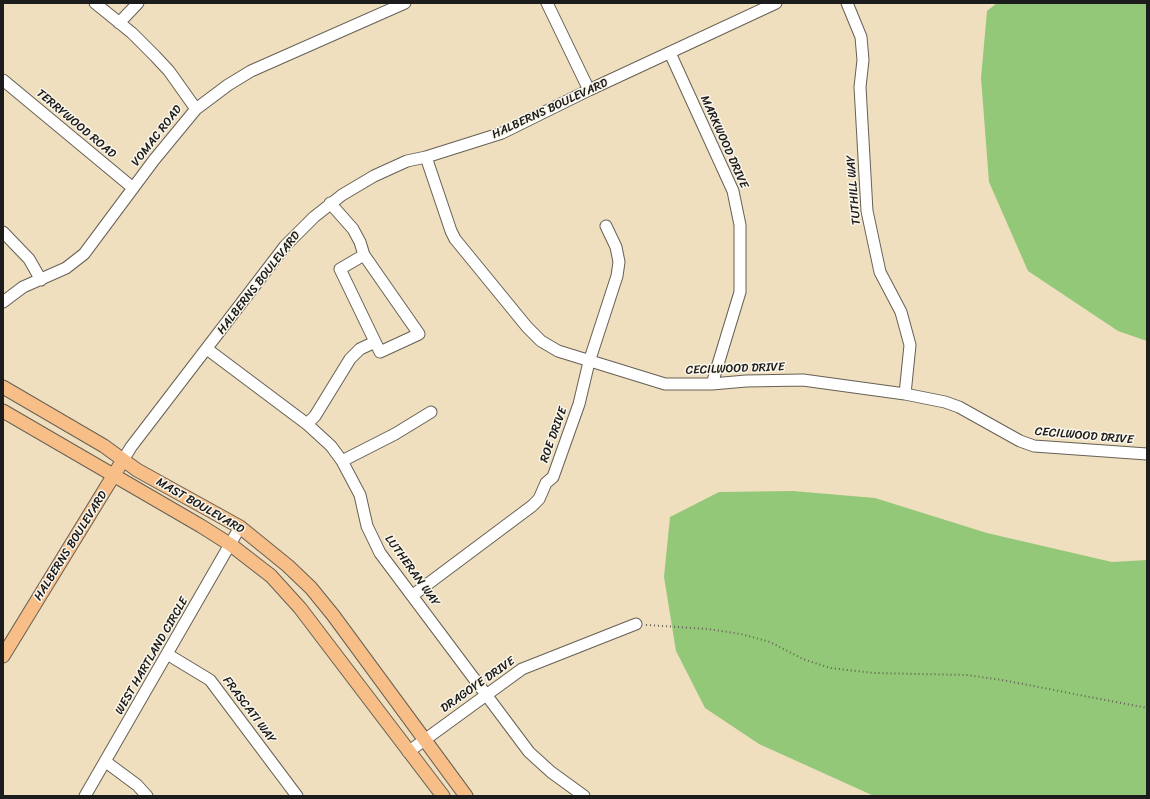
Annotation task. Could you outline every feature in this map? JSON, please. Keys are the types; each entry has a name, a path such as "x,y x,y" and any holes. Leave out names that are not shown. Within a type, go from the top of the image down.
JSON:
{"main road":[{"name":"MAST BOULEVARD","path":"3,387 104,446 170,490 240,528 288,566 311,588 333,615 466,796"},
{"name":"MAST BOULEVARD","path":"3,411 231,545 271,576 300,608 408,752 443,796"},
{"name":"HALBERNS BOULEVARD","path":"3,656 114,477 123,460"}],"street":[{"path":"95,3 144,44 169,71 196,109"},
{"path":"119,22 138,3"},
{"name":"VOMAC ROAD","path":"3,302 23,287 66,268 84,254 133,188 196,109 228,85 251,71 404,3"},
{"path":"547,3 589,90"},
{"name":"HALBERNS BOULEVARD","path":"123,460 132,445 285,246 330,203 357,185 390,168 407,161 502,133 589,90 776,3"},
{"name":"TUTHILL WAY","path":"847,3 861,37 863,60 860,87 867,211 880,272 901,312 910,345 904,394"},
{"name":"MARKWOOD DRIVE","path":"670,53 733,191 740,225 740,292 712,384"},
{"name":"TERRYWOOD ROAD","path":"3,80 133,188"},
{"name":"CECILWOOD DRIVE","path":"426,156 451,231 464,250 526,327 541,341 558,351 589,362 665,384 712,384 746,381 803,380 904,394 946,402 960,407 1020,442 1034,446 1147,454"},
{"path":"330,203 353,229 360,242 364,255 418,334 380,352 340,269 364,255"},
{"name":"ROE DRIVE","path":"413,595 539,499 546,483 553,477 579,404 589,362 617,276 619,262 616,247 606,226"},
{"path":"3,232 29,259 41,280"},
{"path":"307,424 315,416 350,359 360,349 375,342"},
{"name":"LUTHERAN WAY","path":"207,349 307,424 331,446 342,461 360,495 367,526 380,553 413,595 486,695 536,759 550,772 584,796"},
{"path":"342,461 395,434 432,412"},
{"name":"WEST HARTLAND CIRCLE","path":"85,796 240,528"},
{"name":"DRAGOYE DRIVE","path":"408,752 522,669 636,624"},
{"name":"FRASCATI WAY","path":"167,654 210,680 297,796"},
{"path":"106,762 137,785 147,796"}],"path":[{"path":"636,624 708,629 741,634 770,642 803,659 830,668 874,673 967,675 1002,680 1147,708"}],"green space":[{"path":"997,3 1147,3 1147,341 1118,331 1028,271 989,182 981,78 987,11"},
{"path":"793,491 875,498 987,533 1112,562 1147,560 1147,796 874,796 759,744 705,708 676,651 664,577 670,517 719,492"}]}
